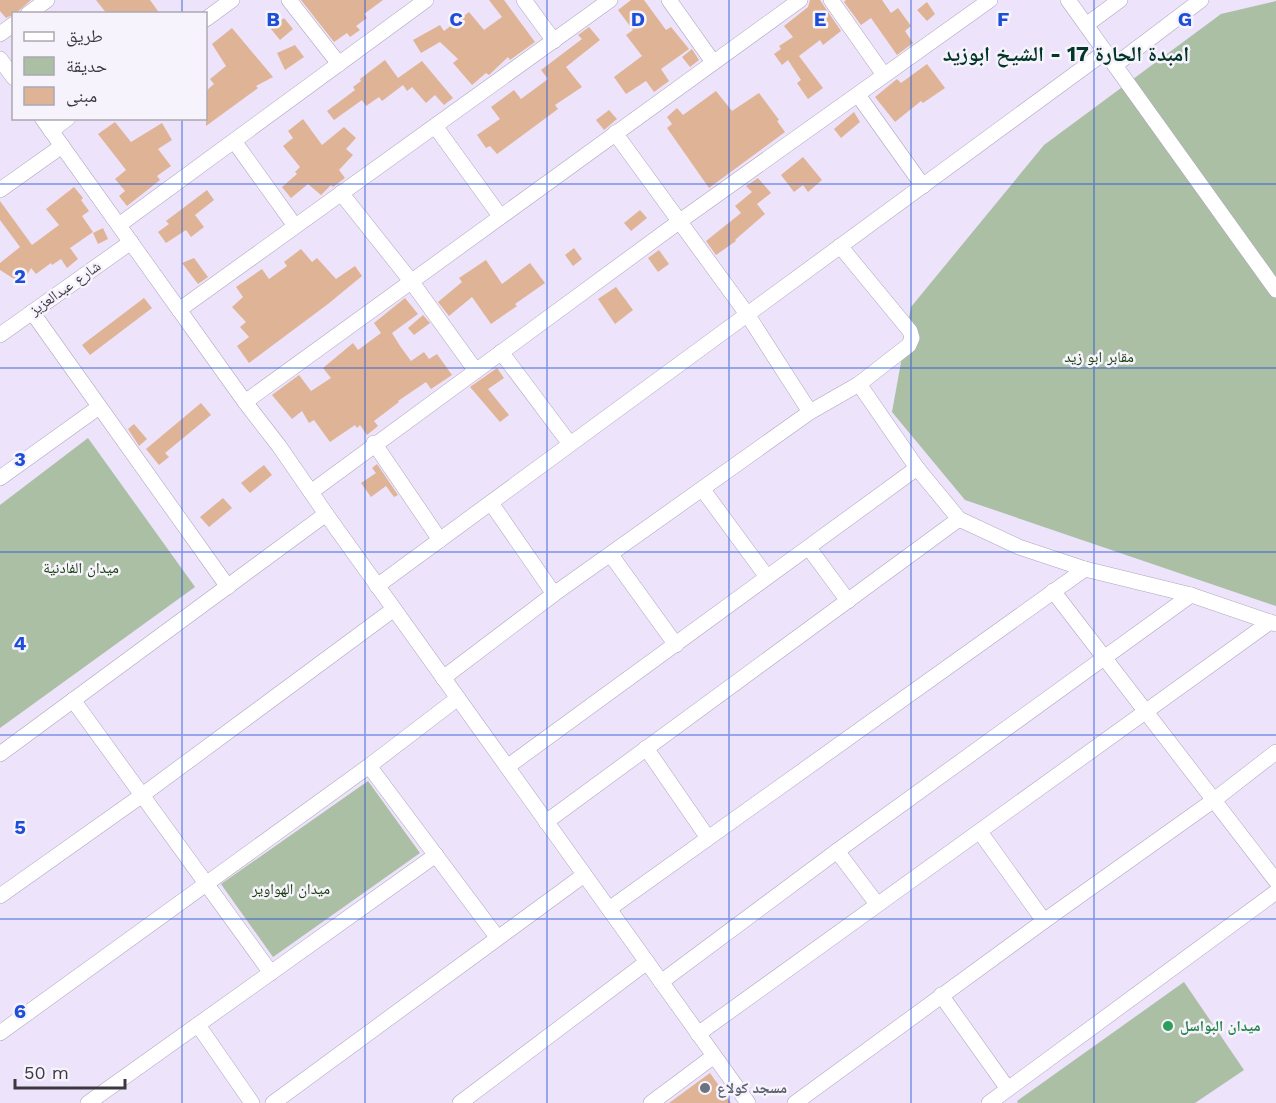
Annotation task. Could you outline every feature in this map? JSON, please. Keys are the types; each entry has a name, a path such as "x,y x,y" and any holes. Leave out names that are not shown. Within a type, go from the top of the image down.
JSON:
{"street":[{"path":"31,12 47,0"},
{"path":"290,0 339,64"},
{"path":"119,225 426,0"},
{"path":"524,0 554,41"},
{"path":"179,310 610,0"},
{"path":"669,0 713,62"},
{"path":"245,402 800,0"},
{"path":"831,0 884,75"},
{"path":"311,492 374,443 680,221 990,0"},
{"path":"1068,0 1276,290"},
{"path":"1086,25 1120,0"},
{"path":"1115,65 1201,0"},
{"path":"207,18 223,3"},
{"path":"377,586 1105,52"},
{"path":"0,59 12,75"},
{"path":"858,95 923,186"},
{"path":"62,120 47,125 748,1103"},
{"path":"435,126 500,216"},
{"path":"615,133 747,314 810,412"},
{"path":"234,141 295,226"},
{"path":"0,190 62,146"},
{"path":"341,193 411,281 476,371"},
{"name":"شارع عبدالعزيز","path":"0,335 130,242"},
{"path":"443,678 554,594 810,412 859,384 909,345 912,338 910,331 840,246"},
{"path":"32,312 228,587"},
{"path":"501,352 570,444"},
{"path":"859,384 917,468 959,519 1019,547 1085,569 1191,595 1273,623"},
{"path":"0,478 99,407"},
{"path":"374,443 440,540"},
{"path":"507,767 917,468"},
{"path":"703,490 767,577"},
{"path":"491,503 554,594"},
{"path":"0,754 326,514"},
{"path":"546,822 959,519"},
{"path":"809,548 848,601"},
{"path":"611,555 676,645"},
{"path":"609,909 1085,569"},
{"path":"1053,591 1276,881"},
{"path":"661,982 837,851 1191,595"},
{"path":"0,896 141,796 393,609"},
{"path":"698,1034 1273,623"},
{"path":"0,1033 369,766 458,698"},
{"path":"73,700 271,973"},
{"path":"646,748 708,838"},
{"path":"795,1103 941,995 1214,800 1276,752"},
{"path":"369,766 497,937"},
{"path":"980,832 1044,921"},
{"path":"837,851 877,904"},
{"path":"88,1103 436,855"},
{"path":"273,1103 584,875"},
{"path":"991,1102 1276,892"},
{"path":"460,1103 647,962"},
{"path":"941,995 1008,1089"},
{"path":"198,1025 252,1103"},
{"path":"651,1103 714,1056"}],"green space":[{"name":"مقابر ابو زيد","path":"1276,1 1276,606 965,500 892,412 911,307 1044,145 1221,14"},
{"name":"ميدان الفادنية","path":"88,438 195,587 0,728 0,505"},
{"name":"ميدان الهواوير","path":"368,781 420,853 273,957 221,884"},
{"name":"ميدان البواسل","path":"1184,982 1244,1070 1195,1103 1018,1103 1017,1101"}],"building":[{"path":"0,0 31,0 6,18 0,11"},
{"path":"96,0 150,0 159,12 105,12"},
{"path":"301,0 383,0 364,14 367,18 356,26 360,30 350,37 347,33 334,42"},
{"path":"489,0 504,0 535,42 510,60 508,57 489,75 486,73 472,85 453,63 458,59 440,42 421,53 413,40 440,25 444,31 469,12 484,30 502,17"},
{"path":"631,0 644,0 666,30 671,27 689,49 661,69 669,81 654,92 646,81 626,94 614,77 642,56 626,35 633,30 618,10"},
{"path":"810,0 820,0 841,31 823,45 820,40 799,56 823,88 808,99 797,83 801,80 788,60 782,65 774,54 781,49 779,46 793,37 784,26 808,7"},
{"path":"846,0 882,0 891,13 898,8 911,26 905,31 913,43 897,55 871,18 861,25 844,2"},
{"path":"927,2 935,14 927,21 917,10"},
{"path":"284,18 293,29 280,40 271,29"},
{"path":"589,27 600,40 566,67 582,87 555,105 558,109 497,154 490,146 486,148 477,135 500,119 491,107 514,90 521,99 548,79 541,70 582,39 578,35"},
{"path":"232,28 273,77 256,86 258,88 206,126 207,90 214,84 210,79 226,66 212,44"},
{"path":"295,45 304,57 285,70 277,53"},
{"path":"692,49 699,60 690,67 682,57"},
{"path":"385,60 398,78 422,61 453,98 444,105 435,95 426,103 412,87 407,91 403,85 382,101 379,97 366,106 362,100 334,120 327,111 355,90 353,87 361,81 360,79"},
{"path":"927,64 945,88 923,103 921,101 895,122 875,97 897,79 901,83"},
{"path":"716,91 732,111 759,93 785,132 709,188 667,128 672,124 667,117 677,108 683,115"},
{"path":"609,110 617,119 604,130 596,120"},
{"path":"854,112 860,122 841,138 834,129"},
{"path":"303,119 322,145 344,127 356,138 346,149 353,155 339,170 345,178 333,187 331,185 321,195 308,184 291,198 282,187 297,174 295,172 300,167 283,146 293,138 288,131"},
{"path":"115,122 131,142 162,123 172,140 158,149 171,166 157,176 160,180 127,206 119,196 125,191 115,179 126,170 98,134"},
{"path":"803,157 822,180 808,192 803,185 794,192 781,175"},
{"path":"758,178 771,193 757,204 765,214 736,241 716,255 706,241 741,213 735,206 752,192 746,186"},
{"path":"74,187 83,198 81,200 89,211 82,216 93,232 70,248 78,259 67,268 61,259 36,274 31,268 22,284 0,270 0,263 20,247 0,220 0,201 32,245 59,225 46,209"},
{"path":"207,190 214,200 195,215 204,227 191,237 186,230 166,243 158,232 169,224 166,221"},
{"path":"640,210 647,218 631,231 624,223"},
{"path":"103,228 108,239 98,244 93,233"},
{"path":"574,248 582,259 573,266 565,255"},
{"path":"301,249 312,262 317,258 336,279 355,266 362,276 249,363 237,346 249,337 240,327 246,322 232,307 243,297 236,287 262,269 269,279 287,266 284,262"},
{"path":"659,250 669,264 658,272 648,258"},
{"path":"194,258 208,277 198,284 182,263"},
{"path":"486,260 502,284 530,263 545,283 491,324 472,297 449,316 438,302 462,282 459,278"},
{"path":"616,287 633,310 615,324 598,299"},
{"path":"144,298 152,308 90,355 82,345"},
{"path":"405,298 418,314 392,333 411,361 424,352 429,359 437,354 452,375 431,389 426,382 398,401 374,421 378,426 367,435 360,425 357,428 355,425 330,442 314,420 309,423 302,411 292,419 272,395 299,375 311,391 331,378 323,368 353,343 358,350 381,333 374,323"},
{"path":"423,315 430,323 414,335 408,328"},
{"path":"497,368 504,378 488,389 509,415 500,422 470,387"},
{"path":"201,403 211,415 165,453 169,457 159,465 146,449"},
{"path":"134,424 147,439 139,446 128,429"},
{"path":"377,464 398,495 394,497 386,486 371,497 361,483 376,473 372,468"},
{"path":"264,465 272,475 250,493 241,483"},
{"path":"223,498 232,508 209,527 200,517"},
{"name":"مسجد كولاع","path":"710,1073 731,1103 669,1103"}],"place":[{"name":"ميدان البواسل","path":"1168,1026"},
{"name":"مسجد كولاع","path":"705,1088"}],"district":[{"name":"امبدة الحارة 17 - الشيخ ابوزيد","path":"1066,54"}]}
